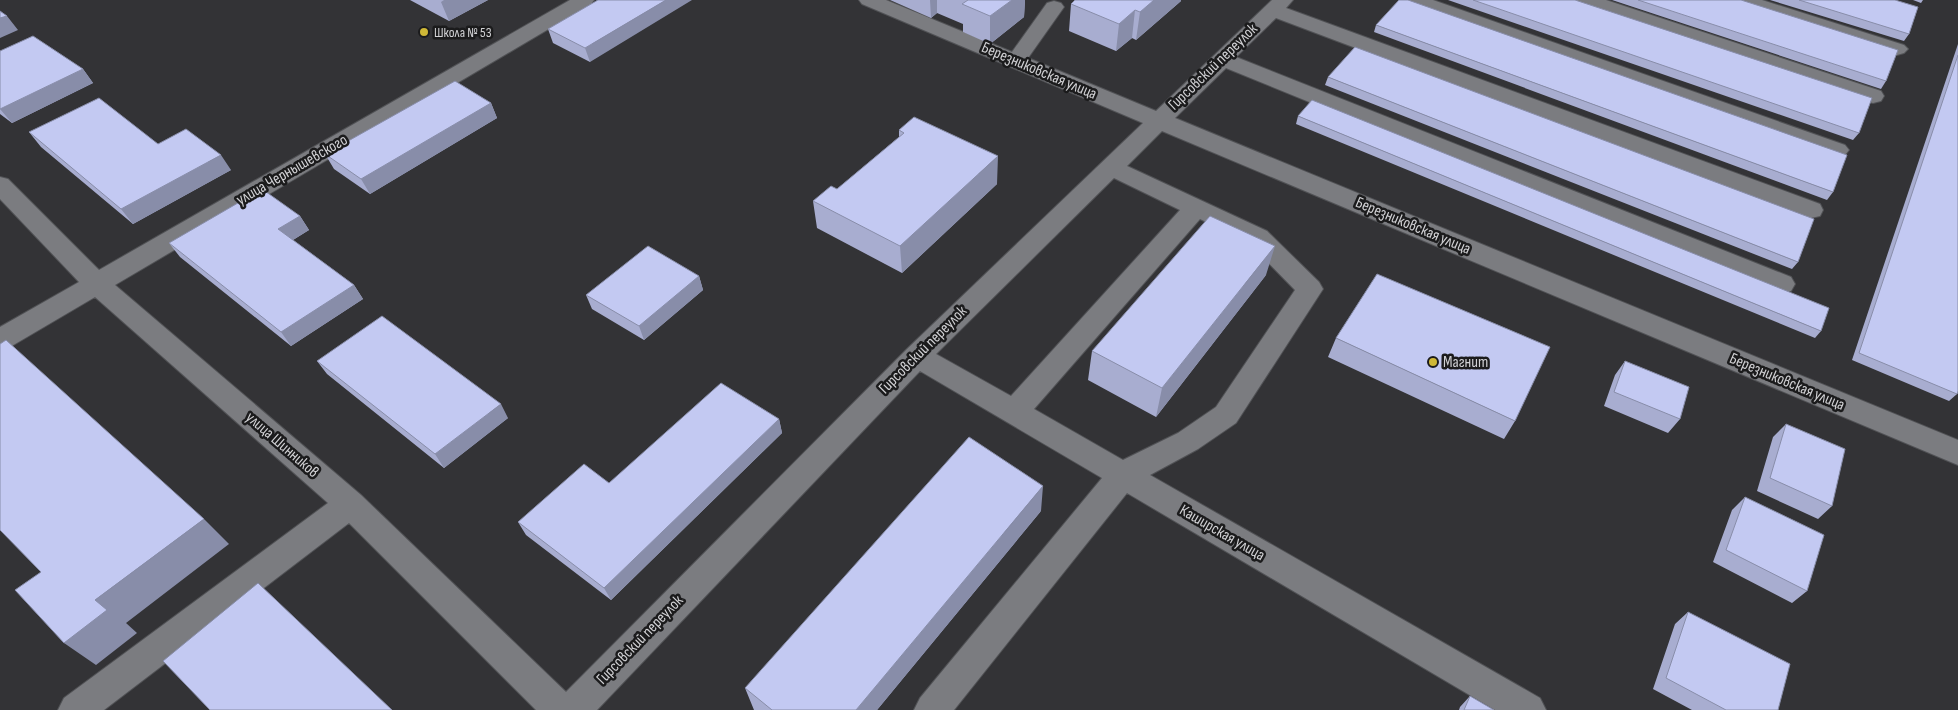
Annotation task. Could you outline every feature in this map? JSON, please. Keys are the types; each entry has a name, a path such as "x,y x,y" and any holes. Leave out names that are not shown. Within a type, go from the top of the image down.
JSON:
{"street":[{"name":"улица Чернышевского","path":"0,340 584,0"},
{"name":"Березниковская улица","path":"868,0 1958,453"},
{"path":"1414,0 1837,150"},
{"path":"1586,0 1873,96"},
{"path":"1740,0 1897,49"},
{"path":"1016,61 1050,2"},
{"path":"1278,5 1810,210"},
{"name":"Гирсовский переулок","path":"573,710 917,356 1278,5"},
{"path":"1222,59 1782,284"},
{"path":"932,710 1123,475 1188,441 1226,415 1310,289 1258,237 1110,167"},
{"name":"улица Шинников","path":"0,185 97,284 350,504 560,710"},
{"path":"1014,412 1196,208"},
{"name":"Каширская улица","path":"917,356 1528,710"},
{"path":"76,710 350,504"}],"building":[{"path":"598,0 666,0 585,48 548,29"},
{"path":"968,0 1012,0 990,16 962,4"},
{"path":"1075,0 1154,0 1140,12 1135,10 1119,24 1071,4"},
{"path":"1399,0 1408,0 1847,155 1833,192 1376,25"},
{"path":"1473,0 1575,0 1872,98 1859,133"},
{"path":"1638,0 1741,0 1898,50 1886,81"},
{"path":"1799,0 1895,0 1918,7 1909,34"},
{"path":"0,11 7,16 0,18"},
{"path":"33,36 83,69 0,109 0,51"},
{"path":"1355,47 1814,219 1798,262 1328,77"},
{"path":"1958,55 1958,391 1957,394 1859,353"},
{"path":"455,81 491,103 361,179 325,154"},
{"path":"99,98 158,144 186,129 221,155 121,209 29,132"},
{"path":"1312,100 1829,308 1821,331 1298,116"},
{"path":"914,117 998,156 900,246 813,201 831,186 837,189 904,133 899,130"},
{"path":"262,189 300,216 278,229 354,285 281,332 169,243"},
{"path":"1210,216 1275,246 1162,388 1092,351"},
{"path":"648,246 699,276 639,326 586,295"},
{"name":"Магнит","path":"1377,274 1550,347 1515,421 1336,338"},
{"path":"382,316 501,404 435,454 317,361"},
{"path":"6,340 204,519 95,600 107,610 64,643 15,590 41,572 0,530 0,344"},
{"path":"1625,361 1689,387 1680,419 1614,392"},
{"path":"721,383 779,419 604,588 518,522 584,464 609,483"},
{"path":"1786,424 1845,449 1832,506 1770,478"},
{"path":"969,437 1043,486 856,710 772,710 745,688"},
{"path":"1745,497 1824,535 1807,591 1726,550"},
{"path":"258,583 392,710 210,710 163,661"},
{"path":"1688,612 1790,664 1778,710 1726,710 1666,678"},
{"path":"1470,696 1494,710 1464,710"}],"place":[{"name":"Школа № 53","path":"424,32"},
{"name":"Магнит","path":"1433,362"}]}
